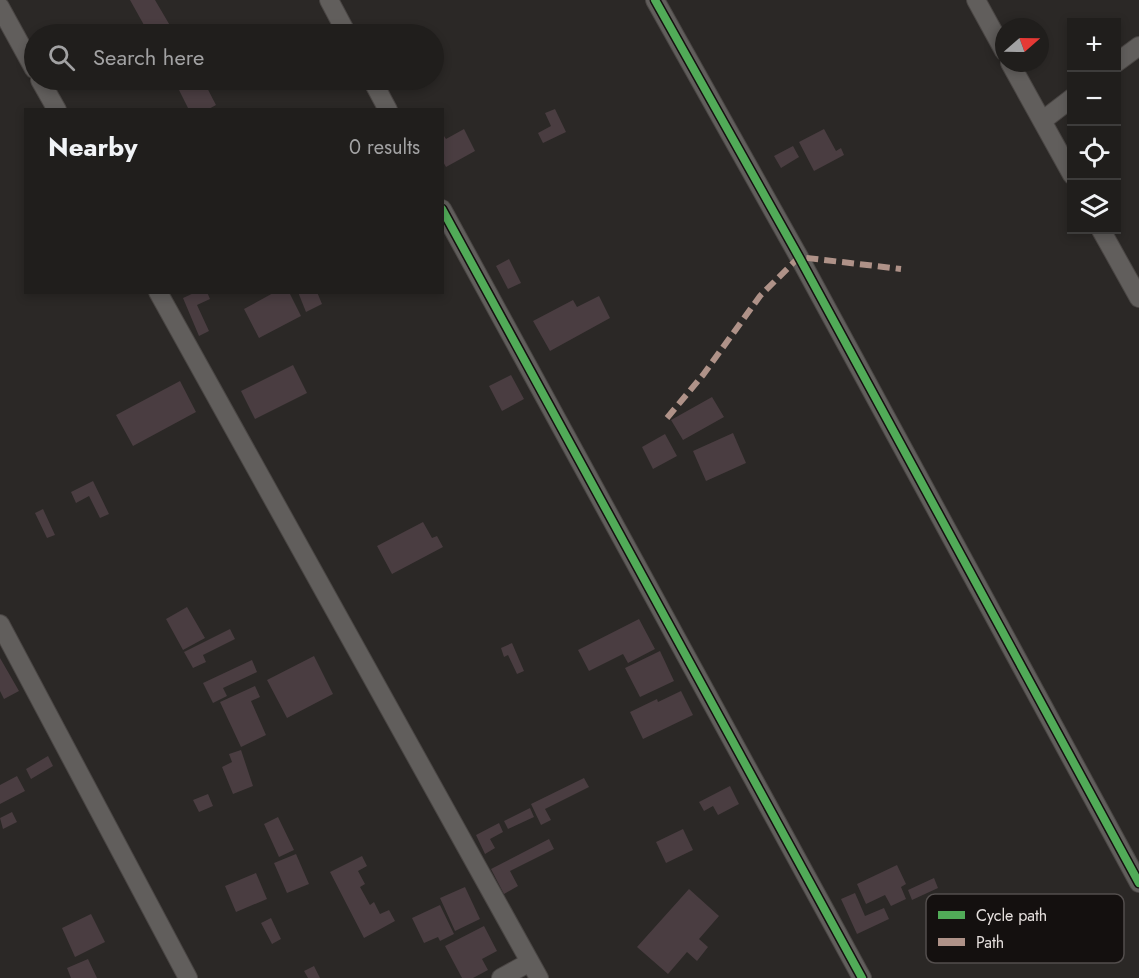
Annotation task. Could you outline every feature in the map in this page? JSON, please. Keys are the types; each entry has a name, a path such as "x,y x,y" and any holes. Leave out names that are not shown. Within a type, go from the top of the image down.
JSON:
{"street":[{"path":"328,0 341,24"},
{"path":"655,0 804,268 1139,883"},
{"path":"976,0 995,35"},
{"path":"0,7 24,51"},
{"path":"1121,59 1139,46"},
{"path":"1015,72 1067,168"},
{"path":"46,90 56,108"},
{"path":"377,90 387,108"},
{"path":"1042,121 1067,101"},
{"path":"444,213 862,978"},
{"path":"1103,234 1139,298"},
{"path":"159,294 534,970 501,978"},
{"path":"0,624 188,978"}],"building":[{"path":"130,0 155,0 169,24 143,24"},
{"path":"179,90 208,90 216,105 211,108 188,108"},
{"path":"555,109 566,132 543,143 538,133 551,126 545,113"},
{"path":"464,129 475,151 446,167 444,136 446,139"},
{"path":"824,129 836,151 841,148 844,155 814,171 799,142"},
{"path":"793,146 799,157 781,168 774,156"},
{"path":"509,259 521,283 508,289 496,266"},
{"path":"192,294 208,294 210,299 197,305 209,331 199,336 183,298"},
{"path":"271,294 290,294 301,316 259,338 244,309"},
{"path":"299,294 318,294 322,304 306,312"},
{"path":"599,296 610,318 550,351 533,321 573,300 577,307"},
{"path":"293,365 307,393 255,419 241,391"},
{"path":"511,375 524,399 502,411 489,386"},
{"path":"180,381 196,412 133,446 116,415"},
{"path":"712,397 724,417 683,440 671,420"},
{"path":"733,433 746,463 706,481 693,451"},
{"path":"665,434 677,456 653,469 642,447"},
{"path":"93,481 109,514 100,518 89,496 76,503 71,492"},
{"path":"43,509 55,535 47,538 35,513"},
{"path":"423,522 432,538 437,536 443,547 392,574 377,546"},
{"path":"187,607 205,638 183,650 166,619"},
{"path":"639,619 655,649 628,663 623,654 589,671 578,650"},
{"path":"230,629 235,639 203,655 206,662 193,668 184,652"},
{"path":"512,643 524,671 517,674 508,655 504,657 501,648"},
{"path":"660,651 674,681 640,697 625,668"},
{"path":"314,656 333,694 287,718 267,680"},
{"path":"0,658 19,691 4,699 0,691"},
{"path":"252,660 257,672 223,688 227,696 213,703 203,683"},
{"path":"255,686 260,697 251,701 266,735 241,747 220,702"},
{"path":"681,691 693,715 643,739 630,712"},
{"path":"241,750 253,786 233,794 222,767 232,762 229,754"},
{"path":"48,756 53,766 31,779 26,769"},
{"path":"17,776 25,791 0,804 0,785"},
{"path":"584,778 589,787 545,809 551,820 541,825 531,804"},
{"path":"730,786 739,804 718,815 713,806 704,811 699,802"},
{"path":"208,794 213,806 199,812 193,800"},
{"path":"530,808 534,817 508,829 504,821"},
{"path":"12,812 17,822 3,829 0,818"},
{"path":"278,817 294,850 279,857 264,824"},
{"path":"499,823 503,832 490,839 495,848 485,854 476,835"},
{"path":"683,829 693,850 666,863 656,842"},
{"path":"549,839 554,849 510,871 518,886 504,894 491,869"},
{"path":"296,854 309,884 287,893 274,863"},
{"path":"362,856 367,866 358,871 365,884 360,887 370,905 374,902 380,914 389,910 395,921 364,938 330,872"},
{"path":"897,865 906,884 901,887 906,899 891,906 885,895 866,904 857,884"},
{"path":"256,873 267,899 236,912 225,886"},
{"path":"934,878 938,888 912,900 908,890"},
{"path":"465,887 480,919 455,931 440,898"},
{"path":"689,889 719,916 699,939 708,947 697,961 687,952 668,974 637,947"},
{"path":"855,893 865,916 884,908 889,919 857,934 841,899"},
{"path":"440,905 454,934 440,941 438,937 424,943 412,918"},
{"path":"91,914 105,942 75,957 62,928"},
{"path":"271,918 281,939 272,944 261,923"},
{"path":"484,926 497,951 482,959 488,970 473,978 462,978 445,946"},
{"path":"88,959 97,978 71,978 67,968"},
{"path":"314,966 320,978 308,978 304,971"}],"marked path":[{"path":"667,418 703,375 760,296 799,257 901,269"}],"cycle path":[{"path":"655,0 799,257 1139,883"},
{"path":"444,213 862,978"}]}
